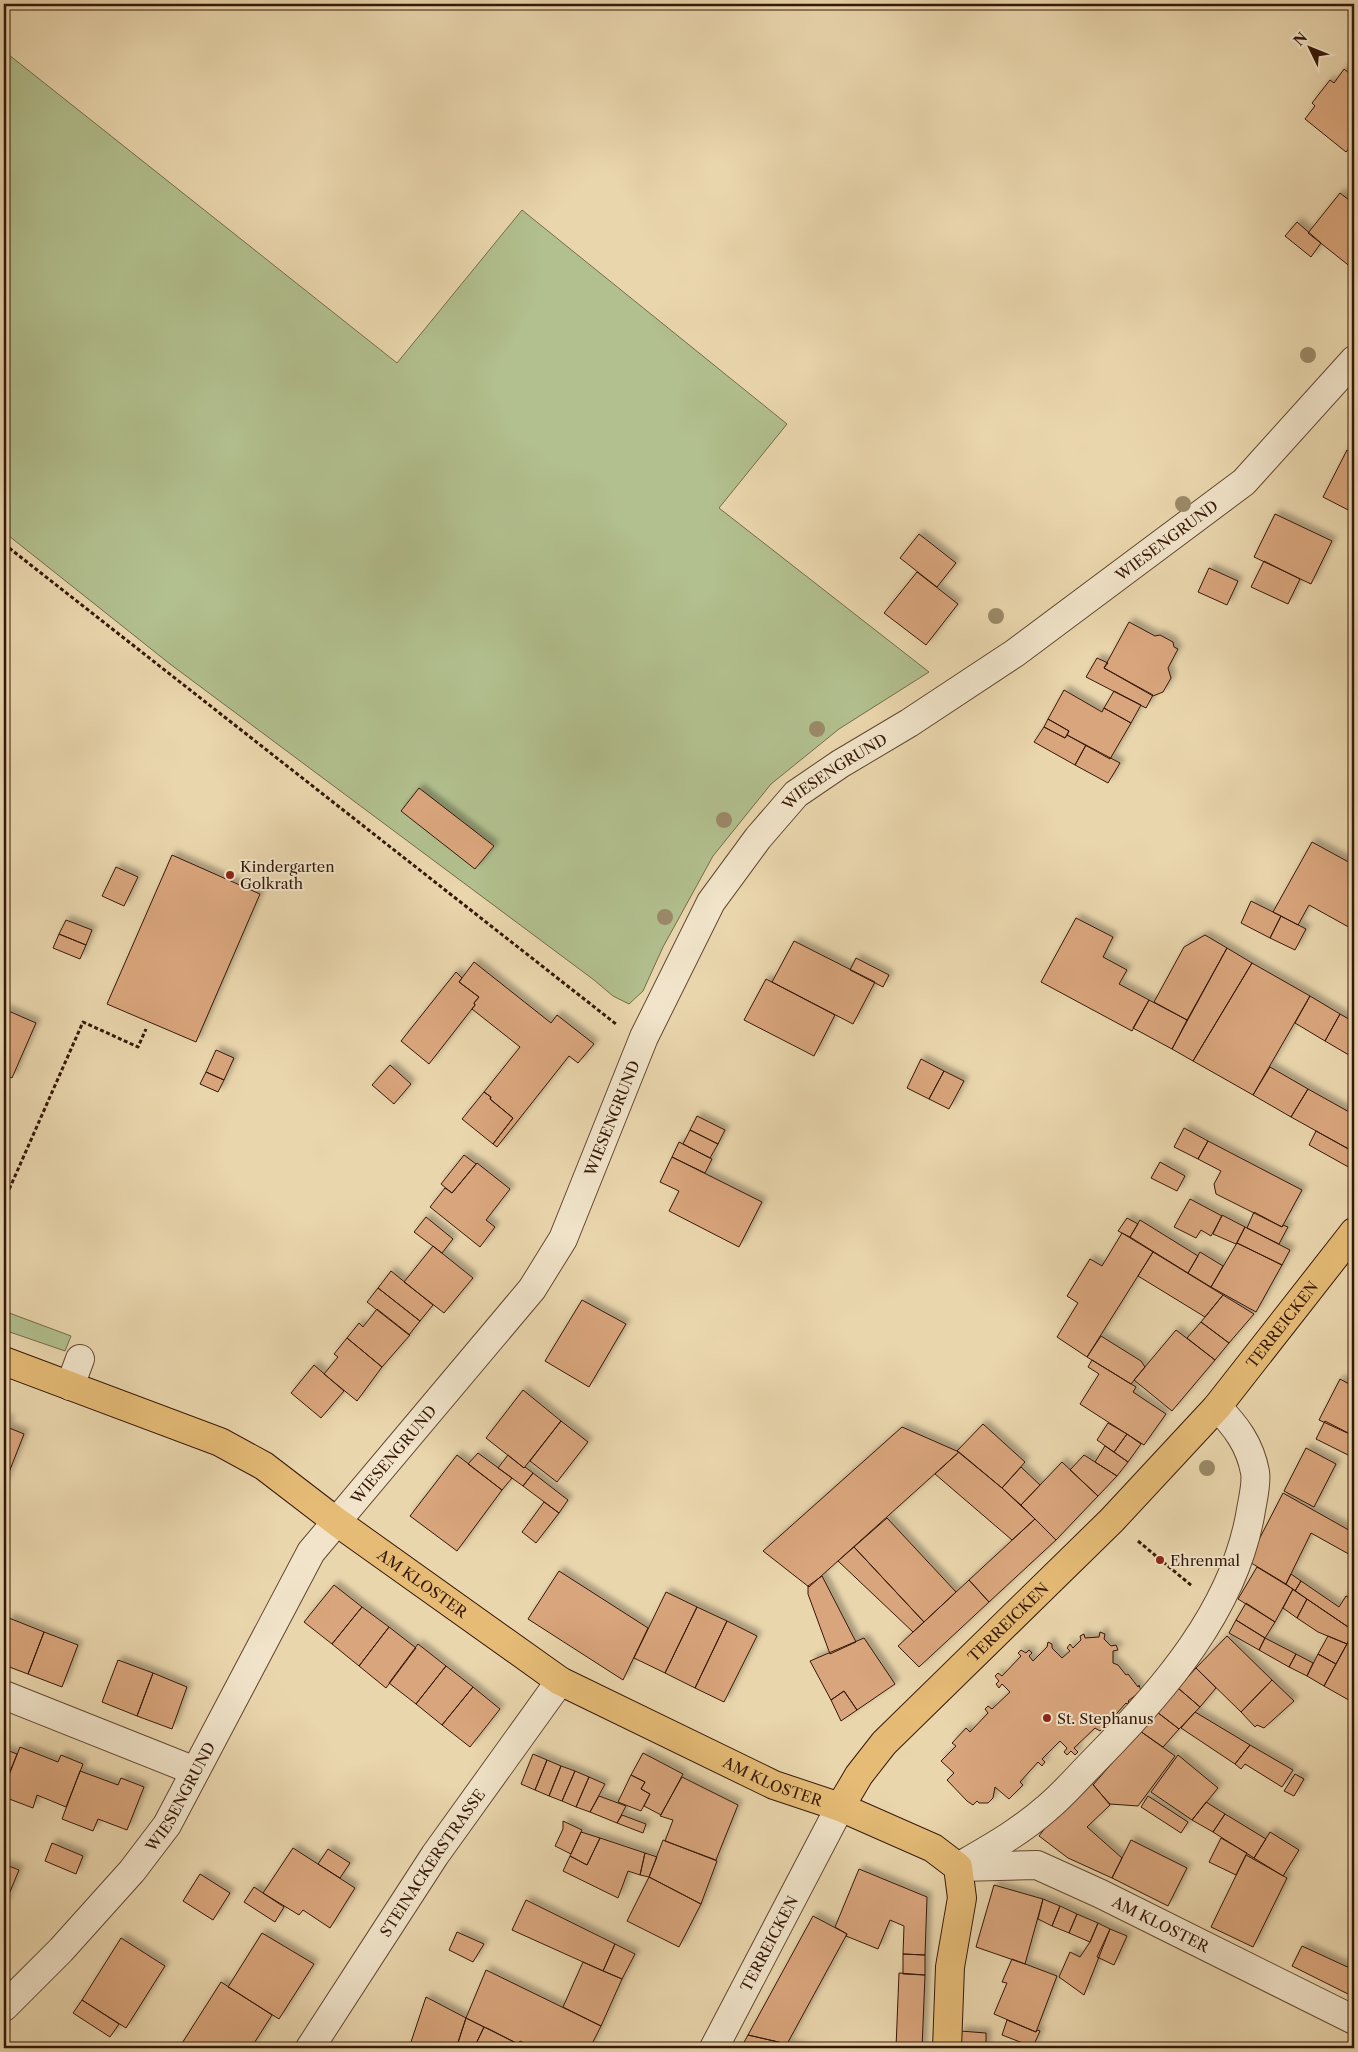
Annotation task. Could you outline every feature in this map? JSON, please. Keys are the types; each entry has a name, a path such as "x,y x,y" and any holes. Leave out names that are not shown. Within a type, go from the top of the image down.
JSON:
{"main road":[{"name":"TERREICKEN","path":"840,1807 859,1775 884,1743 1112,1520 1218,1407 1354,1232"},
{"name":"AM KLOSTER","path":"4,1361 220,1442 264,1466 337,1522 560,1681 774,1786 840,1807 933,1848 958,1867"},
{"path":"947,2048 950,1967 962,1898 958,1867"}],"street":[{"name":"WIESENGRUND","path":"4,2007 61,1950 132,1871 167,1825 311,1552 532,1289 564,1239 644,1037 711,902 758,838 796,794 840,764 910,723 1015,653 1244,482 1354,360"},
{"path":"70,1386 80,1359"},
{"path":"958,1867 1012,1836 1048,1808 1076,1780 1131,1723 1184,1659 1216,1606 1238,1560 1248,1530 1255,1473 1248,1448 1236,1427 1218,1407"},
{"name":"STEINACKERSTRASSE","path":"310,2048 435,1855 560,1681"},
{"path":"4,1695 195,1770"},
{"name":"TERREICKEN","path":"714,2048 840,1807"},
{"name":"AM KLOSTER","path":"958,1867 1037,1865 1110,1898 1354,2020"}],"path":[{"path":"4,544 615,1023 644,1037"},
{"path":"4,1201 83,1022 138,1047 146,1029"},
{"path":"1112,1520 1216,1606"}],"green space":[{"path":"4,51 397,363 522,210 787,424 719,508 929,672 839,729 771,784 713,856 663,947 643,991 629,1004 613,996 170,664 4,532"},
{"path":"4,1311 71,1336 65,1351 4,1330"}],"building":[{"path":"1344,69 1354,77 1354,142 1346,152 1305,119 1315,106 1312,103 1330,80 1334,83"},
{"path":"1340,193 1354,204 1354,265 1352,268 1308,233"},
{"path":"1297,222 1321,243 1311,257 1285,236"},
{"path":"1347,450 1354,454 1354,513 1323,497"},
{"path":"1275,514 1332,541 1311,584 1254,557"},
{"path":"919,534 956,563 937,587 900,558"},
{"path":"1264,561 1300,579 1288,604 1251,587"},
{"path":"1209,568 1238,581 1227,605 1198,592"},
{"path":"917,572 958,604 926,645 884,613"},
{"path":"1129,622 1155,636 1160,635 1173,642 1174,647 1178,649 1168,668 1171,678 1163,692 1153,696 1104,668"},
{"path":"1097,658 1108,663 1104,668 1153,695 1146,708 1086,677"},
{"path":"1064,690 1102,712 1104,708 1131,723 1110,759 1067,735 1069,731 1048,719"},
{"path":"1114,691 1141,705 1131,723 1104,708"},
{"path":"1048,719 1069,731 1065,738 1044,727"},
{"path":"1044,727 1065,738 1067,735 1086,745 1075,765 1034,742"},
{"path":"1086,745 1120,763 1108,783 1075,765"},
{"path":"419,788 494,846 475,869 401,811"},
{"path":"1312,842 1354,865 1354,930 1309,905 1298,925 1273,912"},
{"path":"172,855 260,894 196,1042 107,1004"},
{"path":"116,867 138,877 124,906 102,896"},
{"path":"1251,901 1281,916 1270,938 1241,923"},
{"path":"1281,916 1306,929 1295,950 1270,938"},
{"path":"1076,918 1113,937 1103,957 1127,970 1119,984 1149,1000 1132,1031 1041,982"},
{"path":"66,920 92,930 86,945 59,934"},
{"path":"59,934 86,945 80,959 53,948"},
{"path":"1205,935 1227,948 1187,1020 1154,1002 1184,947"},
{"path":"794,941 875,982 853,1024 772,982"},
{"path":"1227,948 1252,963 1193,1061 1172,1049"},
{"path":"856,958 889,975 883,987 850,970"},
{"path":"474,962 551,1023 557,1015 594,1044 578,1063 569,1056 497,1147 493,1144 513,1118 484,1092 520,1047 472,1009 479,997 459,982"},
{"path":"1252,963 1310,996 1253,1095 1193,1061"},
{"path":"456,972 462,978 459,982 479,997 474,1003 475,1005 429,1064 401,1041"},
{"path":"766,979 835,1015 814,1056 744,1020"},
{"path":"1310,996 1340,1014 1325,1041 1295,1023"},
{"path":"1149,1000 1187,1020 1172,1049 1133,1028"},
{"path":"4,1009 36,1023 12,1078 4,1074"},
{"path":"1340,1014 1354,1022 1354,1058 1325,1041"},
{"path":"216,1050 234,1058 224,1080 206,1072"},
{"path":"921,1059 944,1071 929,1099 907,1088"},
{"path":"390,1065 411,1084 394,1104 372,1085"},
{"path":"1270,1067 1308,1089 1291,1117 1253,1095"},
{"path":"944,1071 964,1081 949,1109 929,1099"},
{"path":"206,1072 224,1080 218,1092 200,1084"},
{"path":"1308,1089 1351,1113 1354,1109 1354,1152 1291,1117"},
{"path":"484,1092 513,1118 493,1144 462,1119"},
{"path":"697,1116 725,1130 718,1144 690,1130"},
{"path":"1184,1128 1208,1141 1198,1159 1174,1147"},
{"path":"690,1130 718,1144 710,1158 683,1144"},
{"path":"1316,1131 1354,1152 1354,1165 1352,1169 1309,1145"},
{"path":"1208,1141 1302,1190 1282,1227 1216,1194 1214,1184 1221,1171 1198,1159"},
{"path":"679,1142 712,1159 705,1173 672,1157"},
{"path":"464,1155 476,1164 452,1193 441,1184"},
{"path":"672,1157 762,1202 739,1247 669,1211 679,1191 660,1182"},
{"path":"1160,1162 1185,1176 1177,1191 1151,1178"},
{"path":"477,1163 510,1189 486,1220 495,1227 480,1247 430,1207 445,1188 452,1193"},
{"path":"1190,1199 1222,1216 1211,1236 1201,1230 1196,1238 1174,1227"},
{"path":"1254,1212 1282,1227 1283,1225 1288,1227 1279,1244 1247,1228"},
{"path":"1222,1215 1245,1227 1236,1244 1213,1234"},
{"path":"426,1217 453,1239 442,1253 414,1232"},
{"path":"1127,1218 1138,1224 1130,1237 1118,1231"},
{"path":"1140,1220 1198,1256 1188,1273 1130,1237"},
{"path":"1245,1227 1290,1250 1282,1265 1237,1243"},
{"path":"1122,1233 1153,1252 1087,1357 1057,1337 1078,1303 1067,1296 1090,1259 1102,1266"},
{"path":"1237,1243 1282,1265 1256,1312 1211,1287"},
{"path":"433,1246 473,1278 444,1313 404,1282"},
{"path":"1153,1252 1223,1295 1205,1317 1138,1276"},
{"path":"1200,1252 1223,1266 1211,1287 1188,1273"},
{"path":"391,1271 433,1305 420,1321 378,1288"},
{"path":"378,1288 420,1321 409,1335 367,1302"},
{"path":"1223,1295 1254,1314 1229,1343 1201,1322"},
{"path":"582,1300 626,1324 589,1387 545,1361"},
{"path":"377,1309 410,1335 382,1367 347,1338 359,1323 363,1327"},
{"path":"1201,1322 1229,1343 1215,1360 1187,1338"},
{"path":"1176,1330 1215,1360 1172,1411 1134,1380"},
{"path":"1101,1336 1141,1361 1145,1367 1131,1384 1087,1357"},
{"path":"347,1338 382,1367 357,1401 324,1374 338,1357 334,1354"},
{"path":"1092,1360 1136,1387 1133,1392 1166,1414 1144,1445 1080,1404 1099,1374 1088,1367"},
{"path":"314,1365 344,1391 321,1418 291,1393"},
{"path":"1340,1379 1349,1384 1352,1381 1354,1382 1354,1436 1319,1420"},
{"path":"523,1390 561,1421 524,1468 486,1438"},
{"path":"4,1418 9,1420 7,1427 24,1434 4,1485"},
{"path":"561,1421 588,1442 557,1482 530,1461"},
{"path":"1325,1421 1354,1436 1354,1458 1316,1439"},
{"path":"1108,1423 1127,1434 1114,1452 1097,1440"},
{"path":"983,1424 1025,1462 1002,1488 957,1451"},
{"path":"902,1427 959,1452 809,1587 763,1551"},
{"path":"1127,1434 1141,1444 1128,1462 1114,1452"},
{"path":"1105,1446 1128,1462 1117,1476 1095,1462"},
{"path":"1306,1448 1336,1464 1314,1507 1284,1491"},
{"path":"959,1452 1035,1519 1012,1540 935,1474"},
{"path":"478,1453 512,1478 502,1490 468,1464"},
{"path":"457,1455 502,1490 457,1551 410,1516"},
{"path":"508,1455 533,1473 523,1486 498,1468"},
{"path":"1084,1455 1117,1476 1098,1496 1070,1470"},
{"path":"1062,1462 1098,1496 1056,1540 1021,1505"},
{"path":"1021,1467 1040,1485 1021,1505 1002,1488"},
{"path":"533,1473 568,1500 559,1513 523,1486"},
{"path":"1283,1493 1354,1533 1354,1557 1311,1533 1286,1584 1248,1561"},
{"path":"544,1502 559,1513 536,1543 522,1532"},
{"path":"887,1518 956,1592 924,1622 854,1547"},
{"path":"1035,1519 1056,1540 989,1602 969,1580"},
{"path":"854,1547 924,1622 913,1632 838,1561"},
{"path":"1257,1567 1293,1589 1275,1622 1238,1599"},
{"path":"559,1571 648,1628 623,1680 528,1619"},
{"path":"1291,1574 1301,1581 1295,1591 1286,1584"},
{"path":"822,1576 856,1642 830,1654 808,1594 808,1586"},
{"path":"969,1580 989,1602 919,1667 898,1646"},
{"path":"1301,1581 1339,1607 1346,1596 1354,1601 1354,1631 1295,1591"},
{"path":"334,1585 362,1607 332,1644 304,1622"},
{"path":"1293,1589 1307,1599 1297,1618 1283,1608"},
{"path":"666,1592 697,1607 665,1673 634,1658"},
{"path":"1307,1599 1354,1631 1347,1644 1318,1632 1297,1618"},
{"path":"1246,1603 1275,1622 1265,1638 1236,1620"},
{"path":"362,1607 389,1627 359,1666 332,1644"},
{"path":"697,1607 727,1621 695,1688 665,1673"},
{"path":"9,1618 44,1632 28,1674 4,1665 4,1633"},
{"path":"1236,1620 1265,1638 1259,1650 1229,1633"},
{"path":"727,1621 757,1636 724,1702 695,1688"},
{"path":"389,1627 416,1648 386,1688 359,1666"},
{"path":"1354,1631 1354,1703 1324,1686"},
{"path":"44,1632 78,1645 62,1687 28,1674"},
{"name":"St. Stephanus","path":"1100,1632 1105,1634 1104,1639 1111,1646 1116,1645 1118,1650 1113,1651 1113,1663 1118,1665 1126,1675 1128,1674 1138,1687 1139,1685 1141,1691 1128,1701 1100,1731 1095,1728 1074,1748 1078,1752 1075,1755 1071,1751 1067,1755 1064,1752 1067,1748 1060,1741 1042,1759 1045,1762 1042,1766 1038,1762 1020,1782 1023,1785 1009,1799 995,1787 993,1798 988,1803 979,1803 977,1801 973,1805 967,1801 947,1780 954,1773 941,1761 956,1746 952,1743 966,1728 970,1732 988,1713 985,1709 988,1706 992,1709 1010,1692 1002,1684 999,1688 996,1684 999,1681 995,1676 998,1673 1002,1676 1021,1656 1018,1653 1021,1650 1026,1653 1029,1650 1032,1653 1029,1656 1033,1661 1047,1647 1048,1642 1052,1644 1052,1648 1062,1658 1070,1651 1067,1648 1070,1644 1073,1648 1081,1640 1080,1636 1084,1634 1085,1638 1099,1637"},
{"path":"1227,1636 1272,1680 1241,1712 1196,1668"},
{"path":"1328,1636 1347,1644 1336,1664 1318,1654"},
{"path":"864,1638 895,1684 857,1710 844,1691 831,1700 810,1661"},
{"path":"1265,1638 1296,1654 1289,1667 1259,1650"},
{"path":"418,1644 446,1666 416,1704 389,1683"},
{"path":"1296,1654 1313,1663 1307,1676 1289,1667"},
{"path":"1318,1654 1336,1664 1324,1686 1307,1676"},
{"path":"118,1660 153,1673 137,1716 102,1702"},
{"path":"446,1666 473,1687 442,1725 416,1704"},
{"path":"1196,1668 1216,1688 1200,1707 1178,1688"},
{"path":"153,1673 187,1687 172,1729 137,1716"},
{"path":"1272,1680 1294,1701 1264,1728 1257,1725 1255,1727 1241,1712"},
{"path":"473,1687 500,1709 470,1747 442,1725"},
{"path":"1178,1688 1200,1707 1179,1729 1157,1712"},
{"path":"844,1691 857,1710 841,1721 831,1700"},
{"path":"1157,1712 1179,1729 1163,1747 1140,1731"},
{"path":"1195,1712 1250,1745 1235,1764 1181,1728"},
{"path":"1140,1731 1175,1756 1138,1806 1110,1804 1093,1785"},
{"path":"1250,1745 1293,1770 1282,1787 1245,1764 1241,1769 1235,1764"},
{"path":"20,1747 58,1762 61,1755 83,1764 66,1807 37,1795 33,1808 4,1797 4,1788"},
{"path":"4,1749 17,1754 5,1784 4,1783"},
{"path":"643,1753 683,1774 661,1815 644,1806 650,1794 641,1789 645,1782 631,1775"},
{"path":"533,1754 547,1760 535,1790 521,1784"},
{"path":"1178,1755 1218,1788 1192,1820 1151,1792"},
{"path":"547,1760 561,1766 549,1796 535,1790"},
{"path":"561,1766 575,1771 562,1801 549,1796"},
{"path":"80,1771 118,1785 121,1778 144,1787 127,1830 98,1819 93,1831 62,1819"},
{"path":"575,1771 589,1777 576,1807 562,1801"},
{"path":"1295,1774 1304,1779 1294,1796 1284,1791"},
{"path":"631,1775 645,1782 641,1789 650,1794 641,1811 618,1802"},
{"path":"589,1777 605,1784 590,1812 576,1807"},
{"path":"682,1777 738,1805 716,1860 665,1841 673,1820 660,1816"},
{"path":"1091,1782 1110,1805 1087,1827 1122,1858 1112,1878 1068,1858 1039,1836 1061,1807"},
{"path":"599,1796 626,1806 617,1823 590,1812"},
{"path":"1148,1796 1188,1822 1181,1833 1141,1807"},
{"path":"1206,1802 1225,1814 1213,1832 1192,1820"},
{"path":"1225,1814 1266,1839 1254,1858 1213,1832"},
{"path":"622,1815 646,1824 643,1833 617,1823"},
{"path":"563,1821 582,1830 571,1854 555,1846 563,1829"},
{"path":"581,1832 600,1838 587,1865 570,1856"},
{"path":"1270,1832 1299,1850 1283,1876 1254,1858"},
{"path":"600,1838 645,1853 640,1875 628,1871 618,1898 563,1871 570,1856 587,1865"},
{"path":"1221,1838 1247,1853 1236,1875 1209,1862"},
{"path":"663,1840 717,1861 701,1904 649,1877"},
{"path":"1131,1840 1187,1868 1168,1906 1112,1878"},
{"path":"52,1843 83,1856 76,1874 45,1861"},
{"path":"293,1848 355,1888 330,1928 303,1910 299,1915 263,1893"},
{"path":"328,1849 350,1863 340,1878 318,1864"},
{"path":"645,1853 657,1857 649,1877 640,1875"},
{"path":"1246,1855 1287,1878 1253,1947 1211,1927"},
{"path":"4,1864 19,1870 4,1906"},
{"path":"859,1869 927,1897 925,1955 903,1954 904,1926 890,1920 878,1949 846,1936 847,1934 835,1927"},
{"path":"200,1874 230,1893 213,1920 183,1901"},
{"path":"649,1877 701,1904 679,1947 627,1921"},
{"path":"994,1885 1043,1899 1025,1964 976,1947"},
{"path":"254,1887 284,1907 275,1922 244,1902"},
{"path":"1043,1899 1060,1906 1052,1926 1038,1919"},
{"path":"526,1900 615,1944 603,1971 512,1930"},
{"path":"1060,1906 1077,1914 1069,1933 1052,1926"},
{"path":"1077,1914 1098,1923 1090,1942 1069,1933"},
{"path":"813,1916 847,1934 787,2044 748,2035"},
{"path":"1098,1923 1110,1929 1084,1995 1059,1977 1070,1952 1080,1957 1090,1942"},
{"path":"1110,1929 1127,1936 1114,1965 1097,1957"},
{"path":"457,1932 484,1944 473,1962 449,1950"},
{"path":"262,1933 314,1964 279,2019 228,1987"},
{"path":"121,1938 165,1966 126,2028 82,2000"},
{"path":"615,1944 635,1954 622,1979 603,1971"},
{"path":"1302,1946 1354,1970 1354,1997 1292,1966"},
{"path":"903,1954 925,1955 925,1975 903,1974"},
{"path":"1012,1959 1057,1976 1036,2032 994,2014 1007,1983 1002,1982"},
{"path":"583,1962 622,1979 601,2026 563,2007"},
{"path":"486,1970 601,2026 590,2048 535,2048 520,2041 518,2044 466,2018"},
{"path":"899,1973 925,1975 922,2048 896,2048"},
{"path":"221,1982 272,2015 251,2048 179,2048"},
{"path":"426,1997 466,2018 456,2048 409,2048"},
{"path":"82,2000 119,2024 110,2037 73,2013"},
{"path":"466,2018 484,2027 474,2048 457,2046"},
{"path":"1007,2020 1036,2032 1037,2030 1040,2031 1033,2047 1002,2035"},
{"path":"484,2027 489,2029 526,2048 474,2048"},
{"path":"960,2031 986,2033 986,2048 960,2048"},
{"path":"748,2035 787,2044 805,2048 741,2048"}],"place":[{"name":"Kindergarten Golkrath","path":"230,875"},
{"name":"Ehrenmal","path":"1160,1560"},
{"name":"St. Stephanus","path":"1047,1718"}]}
